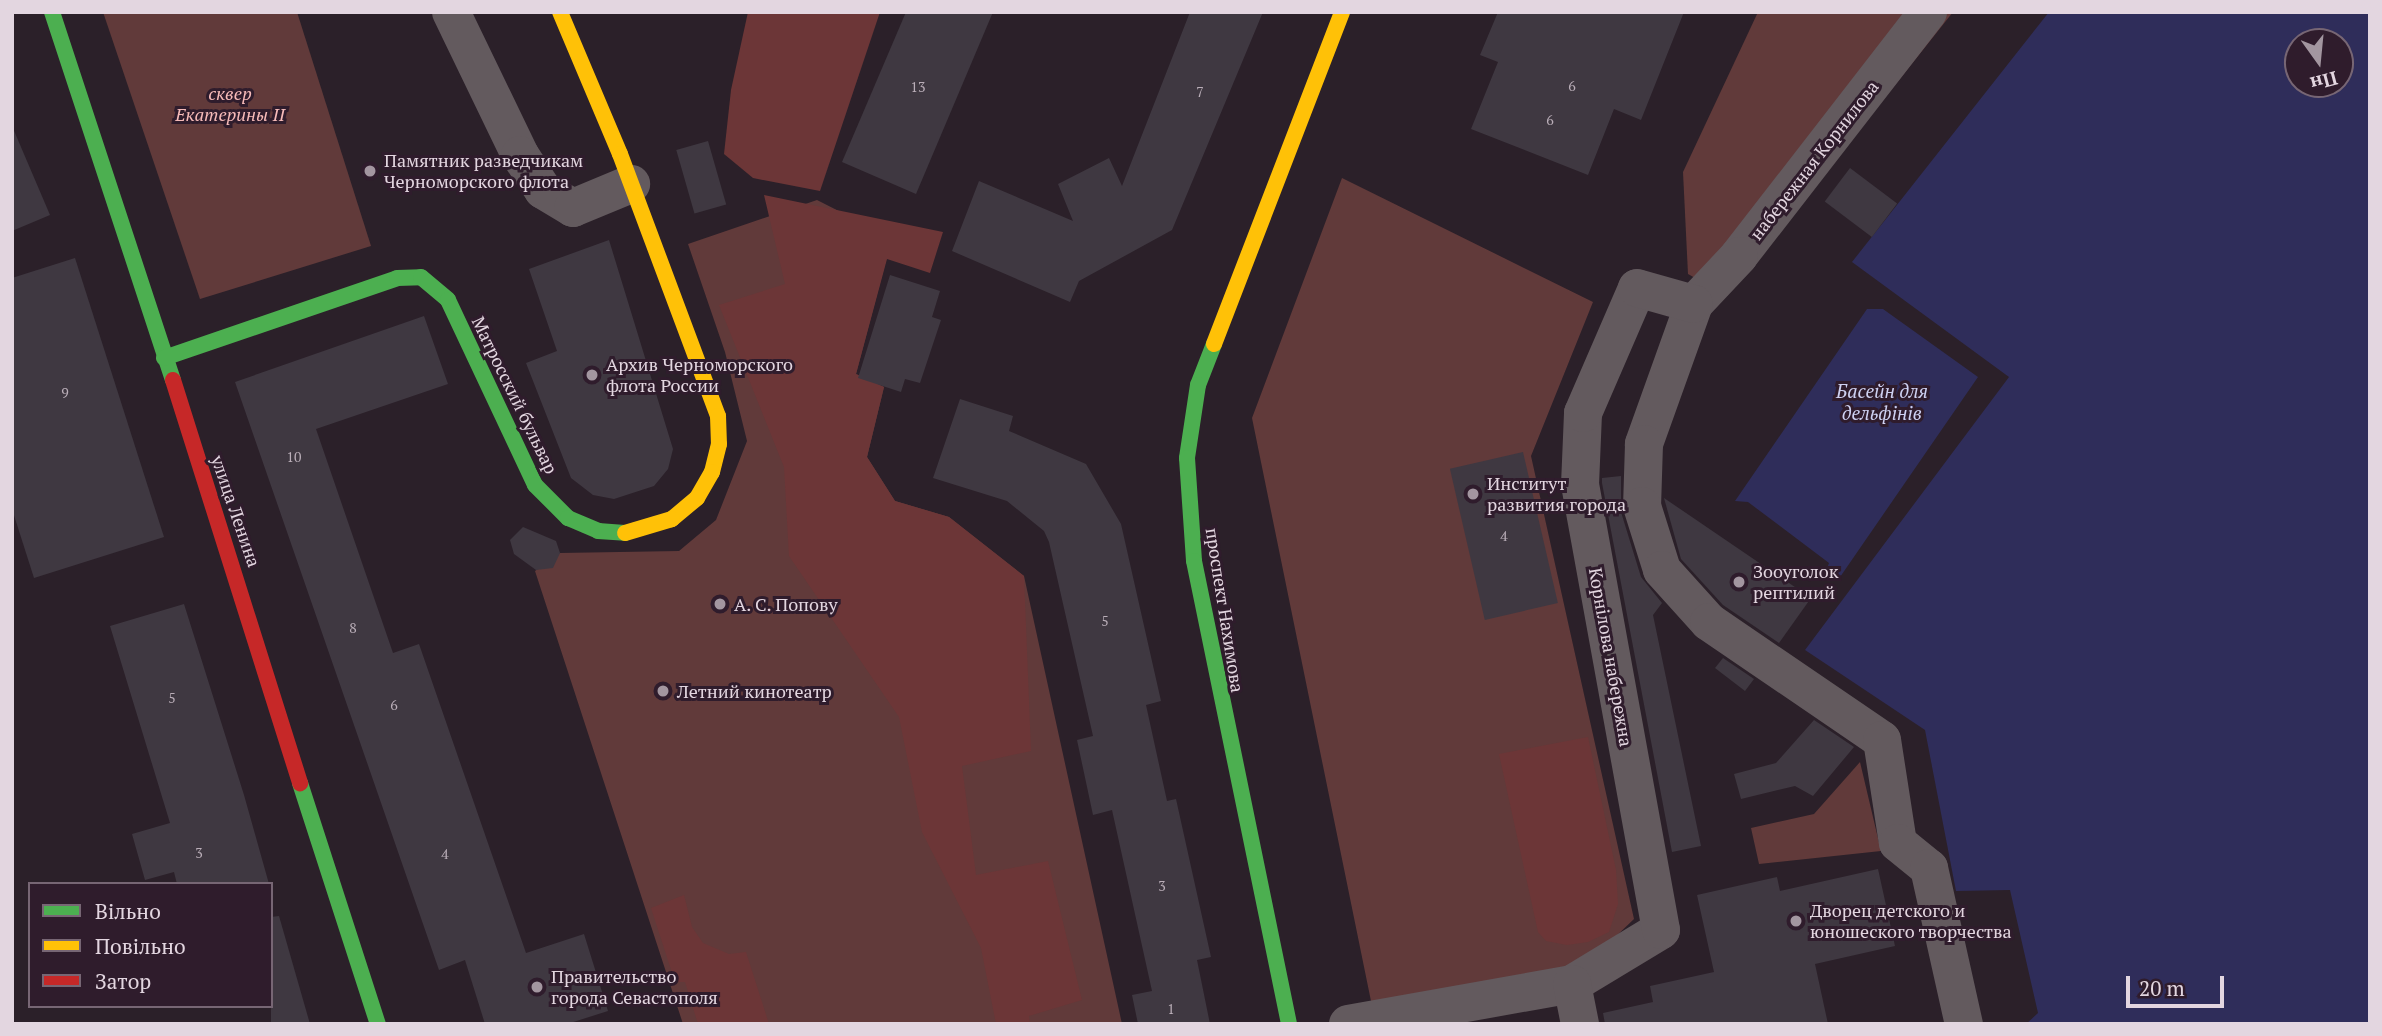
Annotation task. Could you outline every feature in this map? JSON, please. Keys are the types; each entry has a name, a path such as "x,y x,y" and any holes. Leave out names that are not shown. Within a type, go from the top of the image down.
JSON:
{"main road":[{"name":"улица Ленина","path":"52,12 234,564 337,905 378,1024"},
{"name":"Матросский бульвар","path":"164,358 386,282 421,277 441,290 448,300 535,485 568,518 598,531 651,529 672,519 697,498 712,472 719,430 709,390 631,184 560,12"},
{"name":"проспект Нахимова","path":"1289,1024 1196,575 1187,458 1198,384 1342,12"}],"street":[{"path":"451,12 520,155 544,190 573,208 631,184"},
{"name":"набережная Корнилова","path":"1694,304 1740,256 1928,12"},
{"name":"Корнілова набережна","path":"1572,984 1661,930 1580,485 1583,413 1637,288 1694,304"},
{"path":"1694,304 1644,444 1642,506 1662,570 1709,622 1882,740 1898,843 1928,869 1964,1024"},
{"path":"1348,1024 1572,984 1580,1024"}],"green space":[{"name":"cквер Екатерины II","path":"103,12 297,12 371,246 200,299"},
{"path":"1758,12 1953,12 1727,296 1688,274 1683,172"},
{"path":"1342,178 1593,302 1531,456 1634,919 1585,966 1372,1006 1252,418"},
{"path":"817,200 892,238 856,374 884,387 867,457 895,501 949,517 1024,576 1122,1024 683,1024 535,571 560,553 679,551 716,520 747,441 725,352 688,244"},
{"path":"1860,762 1881,851 1759,864 1751,828 1814,814"}],"shaded area":[{"path":"748,12 880,12 820,191 753,178 724,154 731,90"},
{"path":"764,195 943,232 930,273 887,259 856,374 884,387 867,457 895,501 949,517 1024,576 1031,751 962,766 976,875 1048,861 1082,1000 1029,1016 1030,1024 996,1024 981,948 922,832 899,717 789,556 784,467 719,305 785,284"},
{"path":"1588,737 1616,870 1618,904 1609,932 1588,942 1567,945 1546,941 1538,932 1499,754"},
{"path":"684,895 692,927 703,943 729,954 746,952 769,1024 698,1024 685,982 675,982 651,908"}],"water":[{"path":"2049,12 2370,12 2370,1024 2026,1024 2038,1013 2010,890 1956,891 1925,730 1805,650 2009,377 1852,262"},
{"name":"Басейн для дельфiнiв","path":"1867,309 1883,309 1978,377 1838,580 1826,571 1829,563 1748,502 1735,501"}],"building":[{"path":"906,12 993,12 916,194 842,162"},
{"path":"1190,12 1263,12 1172,230 1079,281 1070,302 952,251 979,181 1073,221 1058,184 1109,158 1122,186"},
{"path":"1498,12 1684,12 1641,120 1614,109 1588,175 1471,129 1498,62 1480,55"},
{"path":"12,126 50,215 12,231"},
{"path":"708,141 726,204 694,214 676,150"},
{"path":"1850,168 1897,204 1872,237 1825,202"},
{"name":"Архив Черноморского флота России","path":"609,240 673,449 668,469 654,486 614,499 593,495 571,478 526,363 557,351 529,269"},
{"path":"75,258 164,537 34,578 12,509 12,278"},
{"path":"890,275 940,291 932,317 941,320 920,383 905,379 901,392 858,378"},
{"path":"424,316 448,384 316,429 393,653 419,644 526,953 584,934 608,1011 567,1024 485,1024 465,960 439,970 235,382"},
{"path":"960,399 1013,416 1009,431 1086,464 1121,524 1161,701 1146,705 1167,801 1176,799 1211,957 1197,960 1210,1024 1138,1024 1132,995 1152,991 1112,810 1093,815 1077,740 1093,736 1049,542 1044,531 1007,501 933,478"},
{"path":"1523,452 1558,603 1485,620 1450,469"},
{"path":"1621,476 1621,512 1641,577 1662,603 1653,615 1701,846 1672,852 1602,483 1602,478"},
{"path":"1664,498 1811,598 1779,643 1723,605 1681,559"},
{"path":"523,527 556,541 560,553 553,568 536,570 514,554 510,540"},
{"path":"184,604 268,882 176,882 174,872 145,880 132,834 170,823 110,626"},
{"path":"1723,658 1754,679 1745,691 1715,668"},
{"path":"1814,720 1854,747 1813,796 1795,786 1741,799 1734,774 1776,763"},
{"name":"Дворец детского и юношеского творчества","path":"1878,869 1895,946 1815,964 1828,1024 1605,1024 1603,1013 1653,1002 1650,986 1714,972 1697,895 1777,877 1780,891"},
{"path":"279,916 310,1024 271,1024 273,917"}],"traffic: fast":[{"path":"52,12 173,380"},
{"path":"164,358 397,278 421,277 448,300 535,485 568,518 598,531 625,533"},
{"path":"1214,344 1198,385 1187,458 1194,561 1289,1024"},
{"path":"300,783 378,1024"}],"traffic: slow":[{"path":"560,12 620,154 718,416 719,444 712,472 697,498 672,519 625,533"},
{"path":"1214,344 1342,12"}],"traffic: jam":[{"path":"173,380 300,783"}],"place":[{"name":"Памятник разведчикам Черноморского флота","path":"370,171"},
{"name":"Архив Черноморского флота России","path":"592,375"},
{"name":"Институт развития города","path":"1473,494"},
{"name":"Зооуголок рептилий","path":"1739,582"},
{"name":"А. С. Попову","path":"720,604"},
{"name":"Летний кинотеатр","path":"663,691"},
{"name":"Дворец детского и юношеского творчества","path":"1796,921"},
{"name":"Правительство города Севастополя","path":"537,987"}]}
